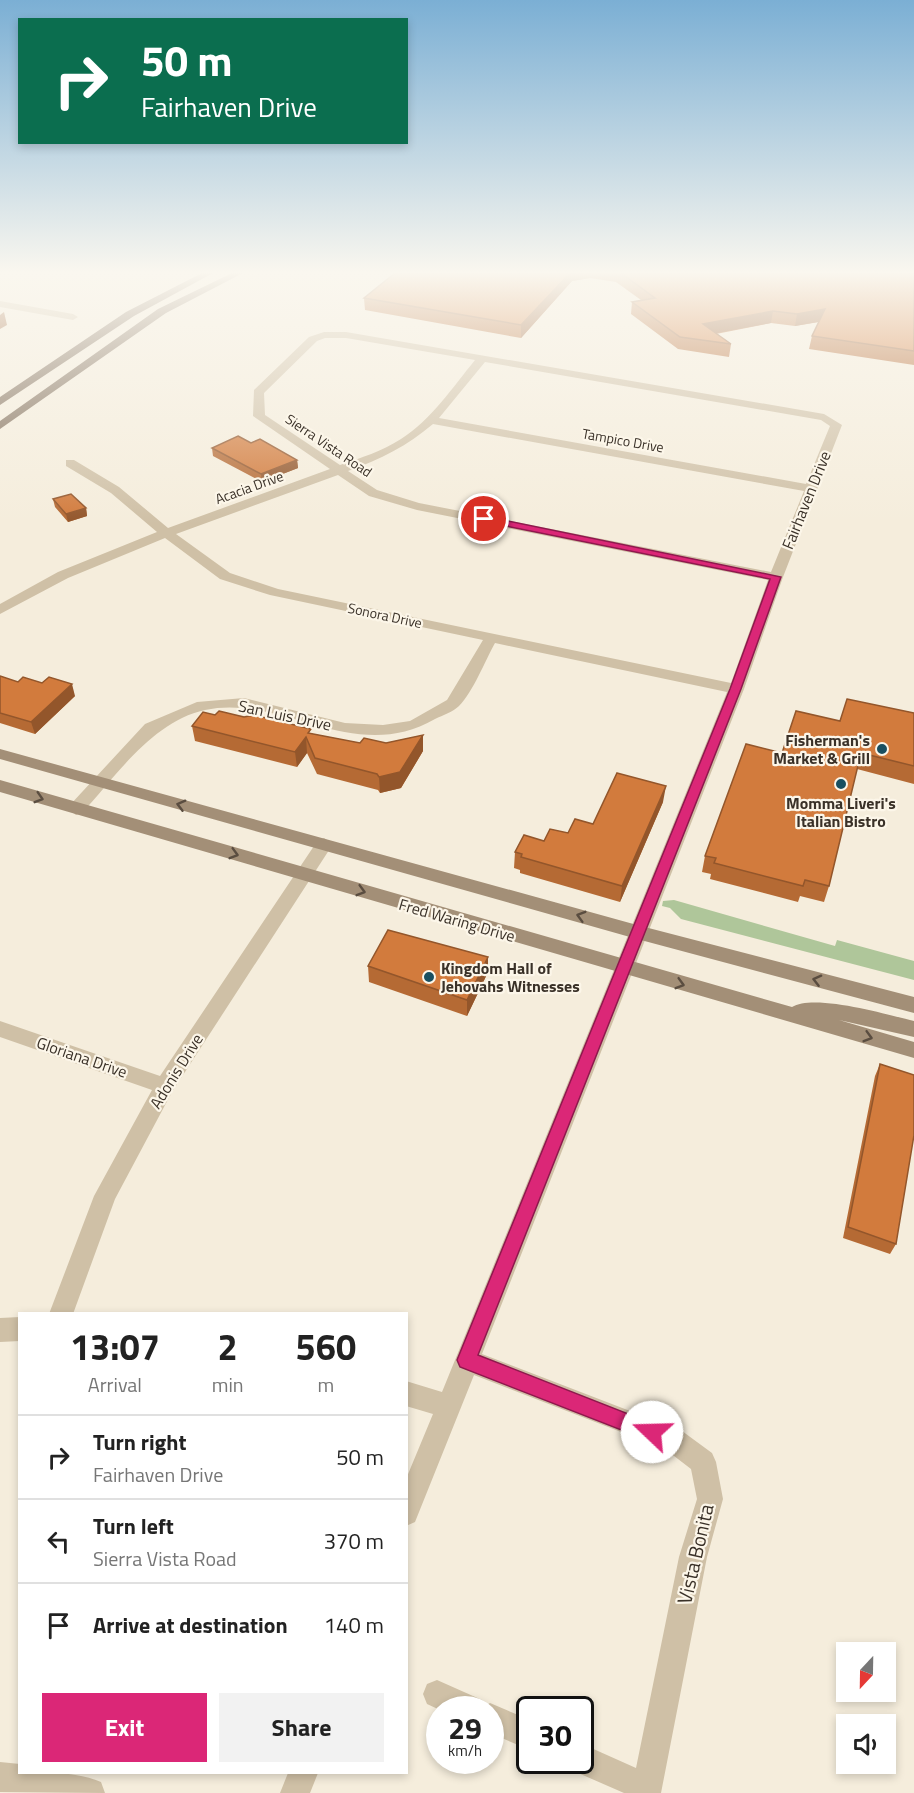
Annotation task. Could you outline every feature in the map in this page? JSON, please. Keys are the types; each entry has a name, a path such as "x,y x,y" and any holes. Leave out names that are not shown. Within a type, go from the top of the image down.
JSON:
{"main road":[{"path":"0,402 66,357"},
{"path":"0,426 95,358"},
{"path":"6,757 638,932 914,1005"},
{"name":"Fred Waring Drive","path":"0,786 914,1050"},
{"path":"771,1010 850,1013 914,1029"}],"street":[{"name":"Sierra Vista Road","path":"295,357 258,392 259,416 373,493 417,506 776,577"},
{"name":"Sierra Vista Road","path":"475,357 483,358"},
{"name":"Acacia Drive","path":"0,610 63,575 166,533 377,456 406,441 430,420 483,358"},
{"name":"Fairhaven Drive","path":"408,1508 736,689 776,577 836,425 824,417 483,358"},
{"name":"Tampico Drive","path":"430,420 811,489"},
{"name":"Sonora Drive","path":"70,463 115,490 166,533 225,576 275,592 736,689"},
{"name":"San Luis Drive","path":"76,809 151,728 202,705 244,704 345,728 383,730 414,725 453,703 491,638"},
{"name":"Adonis Drive","path":"62,1312 105,1196 165,1086 324,844"},
{"name":"Gloriana Drive","path":"0,1029 165,1086"},
{"path":"0,1330 18,1329"},
{"name":"Vista Bonita","path":"467,1360 673,1440 703,1462 710,1499 693,1557 647,1790"},
{"path":"408,1394 449,1407"},
{"path":"437,1694 441,1696"},
{"path":"594,1765 647,1790"},
{"path":"295,1793 303,1774"},
{"path":"0,1777 46,1781 90,1793"}],"green space":[{"path":"674,900 835,946 837,940 914,961 914,980 681,919 670,908 662,906 663,901"}],"building":[{"path":"238,436 251,443 260,439 297,460 261,474 212,448"},
{"path":"71,494 86,508 66,514 53,499"},
{"path":"0,676 18,682 23,677 42,683 49,677 72,684 31,722 0,713"},
{"path":"847,699 914,713 914,766 861,753 829,886 805,880 803,886 714,863 716,858 705,856 746,744 782,753 796,711 840,721"},
{"path":"219,711 244,717 254,715 311,729 308,733 360,743 364,738 386,743 423,735 400,772 379,777 377,774 315,758 306,737 295,752 192,726 203,712 215,715"},
{"path":"617,773 666,786 622,886 521,857 522,854 515,852 524,835 544,841 550,829 568,833 575,819 593,824"},
{"name":"Kingdom Hall of Jehovahs Witnesses","path":"388,930 488,957 467,1000 368,966"},
{"path":"880,1064 914,1075 914,1135 896,1244 848,1227"}],"place":[{"name":"Fisherman's Market & Grill","path":"882,749"},
{"name":"Momma Liveri's Italian Bistro","path":"841,784"},
{"name":"Kingdom Hall of Jehovahs Witnesses","path":"429,977"}],"route":[{"path":"484,519 776,577 736,689 467,1360 652,1432"}]}
